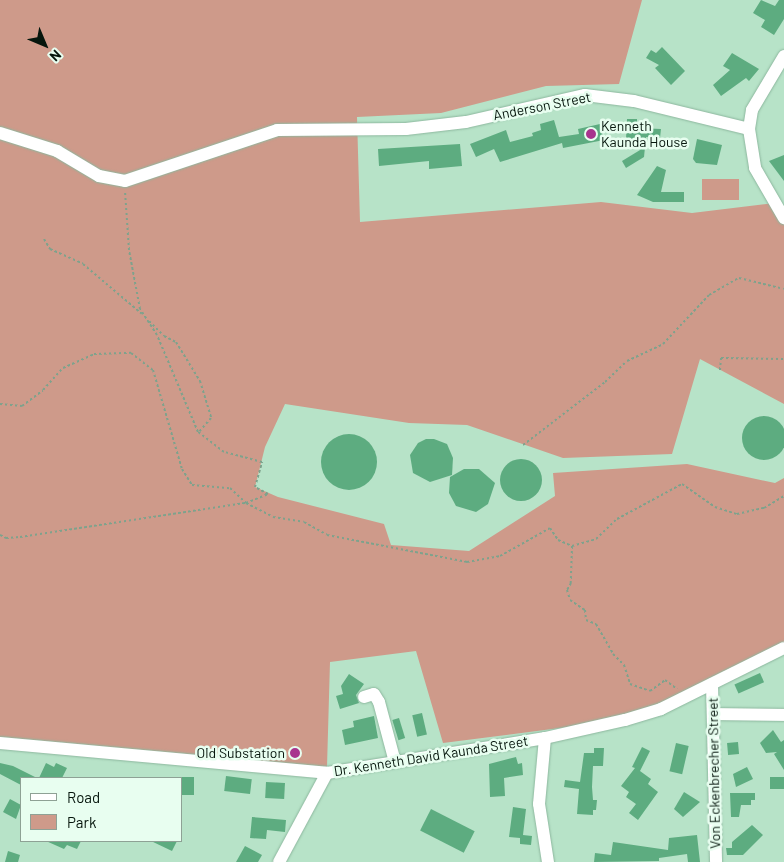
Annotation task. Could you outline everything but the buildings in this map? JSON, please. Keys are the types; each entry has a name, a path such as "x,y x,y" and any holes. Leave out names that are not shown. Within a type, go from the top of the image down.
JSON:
{"street":[{"path":"784,56 752,110 750,130 755,168 784,218"},
{"name":"Anderson Street","path":"125,181 277,130 391,129 466,122 586,94 634,101 750,130"},
{"path":"0,133 57,152 99,176 125,181"},
{"name":"Dr. Kenneth David Kaunda Street","path":"0,743 327,773 545,738 644,715 784,648"},
{"name":"Von Eckenbrecher Street","path":"712,684 715,714 716,862"},
{"path":"364,697 374,694 379,702 395,762"},
{"path":"715,714 784,715"},
{"path":"545,738 539,804 548,862"},
{"path":"279,862 327,773"}],"path":[{"path":"0,535 6,538 20,537 246,503 268,494 255,487 262,462 224,452 198,432 157,335 140,309 129,250 125,181"},
{"path":"44,239 50,249 83,264 164,336 176,342 200,381 211,418 198,432"},
{"path":"523,445 598,388 627,362 663,344 709,295 739,278 784,289"},
{"path":"0,404 22,406 43,390 63,368 94,354 131,353 153,370 182,469 192,485 230,488 246,503 272,517 304,522 327,535 459,561 500,556 550,528 558,540 572,546 596,539 617,519 682,484 715,507 737,514 764,508 784,496"},
{"path":"720,370 721,358 784,359"},
{"path":"572,546 571,583 567,590 570,600 585,610 586,620 596,624 613,654 624,665 630,684 650,691 665,680 687,696"}],"green space":[{"path":"0,0 642,0 619,84 546,86 441,113 357,117 360,222 601,202 692,213 775,203 784,218 784,404 700,359 672,454 563,458 467,425 409,423 285,404 265,447 255,487 278,497 384,524 391,545 469,551 555,496 553,473 687,464 775,483 784,478 784,648 661,709 583,725 443,743 416,651 330,662 327,767 0,737"},
{"path":"702,179 739,179 739,200 702,200"}],"place":[{"name":"Kenneth Kaunda House","path":"591,134"},
{"name":"Old Substation","path":"295,753"}]}
